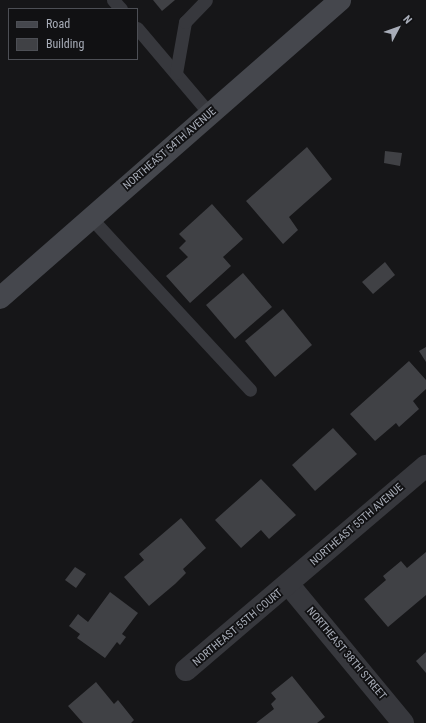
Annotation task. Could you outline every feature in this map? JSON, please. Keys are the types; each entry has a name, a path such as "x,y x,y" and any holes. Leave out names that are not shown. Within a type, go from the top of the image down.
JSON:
{"street":[{"name":"NORTHEAST 54TH AVENUE","path":"0,298 337,1"},
{"name":"NORTHEAST 55TH AVENUE","path":"289,585 426,466"},
{"name":"NORTHEAST 55TH COURT","path":"186,670 289,585"},
{"name":"NORTHEAST 38TH STREET","path":"289,585 403,723"}],"lane":[{"path":"113,0 120,8"},
{"path":"176,73 185,22 206,0"},
{"path":"138,29 210,114"},
{"path":"91,218 250,390"}],"building":[{"path":"153,0 175,0 162,11"},
{"path":"307,147 332,179 289,217 298,230 283,244 246,201"},
{"path":"385,151 402,153 400,166 384,163"},
{"path":"212,204 243,239 223,257 231,266 190,303 166,276 188,257 179,248 186,241 179,234"},
{"path":"385,262 395,275 373,294 362,282"},
{"path":"243,273 272,307 235,339 206,305"},
{"path":"283,309 312,345 275,377 245,341"},
{"path":"426,347 426,362 419,351"},
{"path":"409,361 426,380 426,389 413,401 419,409 399,427 396,423 375,441 350,414"},
{"path":"333,428 357,454 315,491 292,465"},
{"path":"261,479 296,515 269,539 261,530 241,548 215,520"},
{"path":"181,518 206,548 183,569 186,573 149,606 124,577 144,560 139,554"},
{"path":"426,552 426,595 388,627 364,599 386,580 383,576 401,561 407,568"},
{"path":"75,567 86,574 76,588 65,580"},
{"path":"110,592 138,613 122,634 126,637 120,645 117,642 105,658 77,638 80,634 69,626 78,614 88,622"},
{"path":"426,652 426,673 416,661"},
{"path":"292,676 325,717 317,723 256,723 274,709 271,704 276,699 271,693"},
{"path":"96,682 114,704 118,700 134,720 131,723 83,723 68,706"}]}
